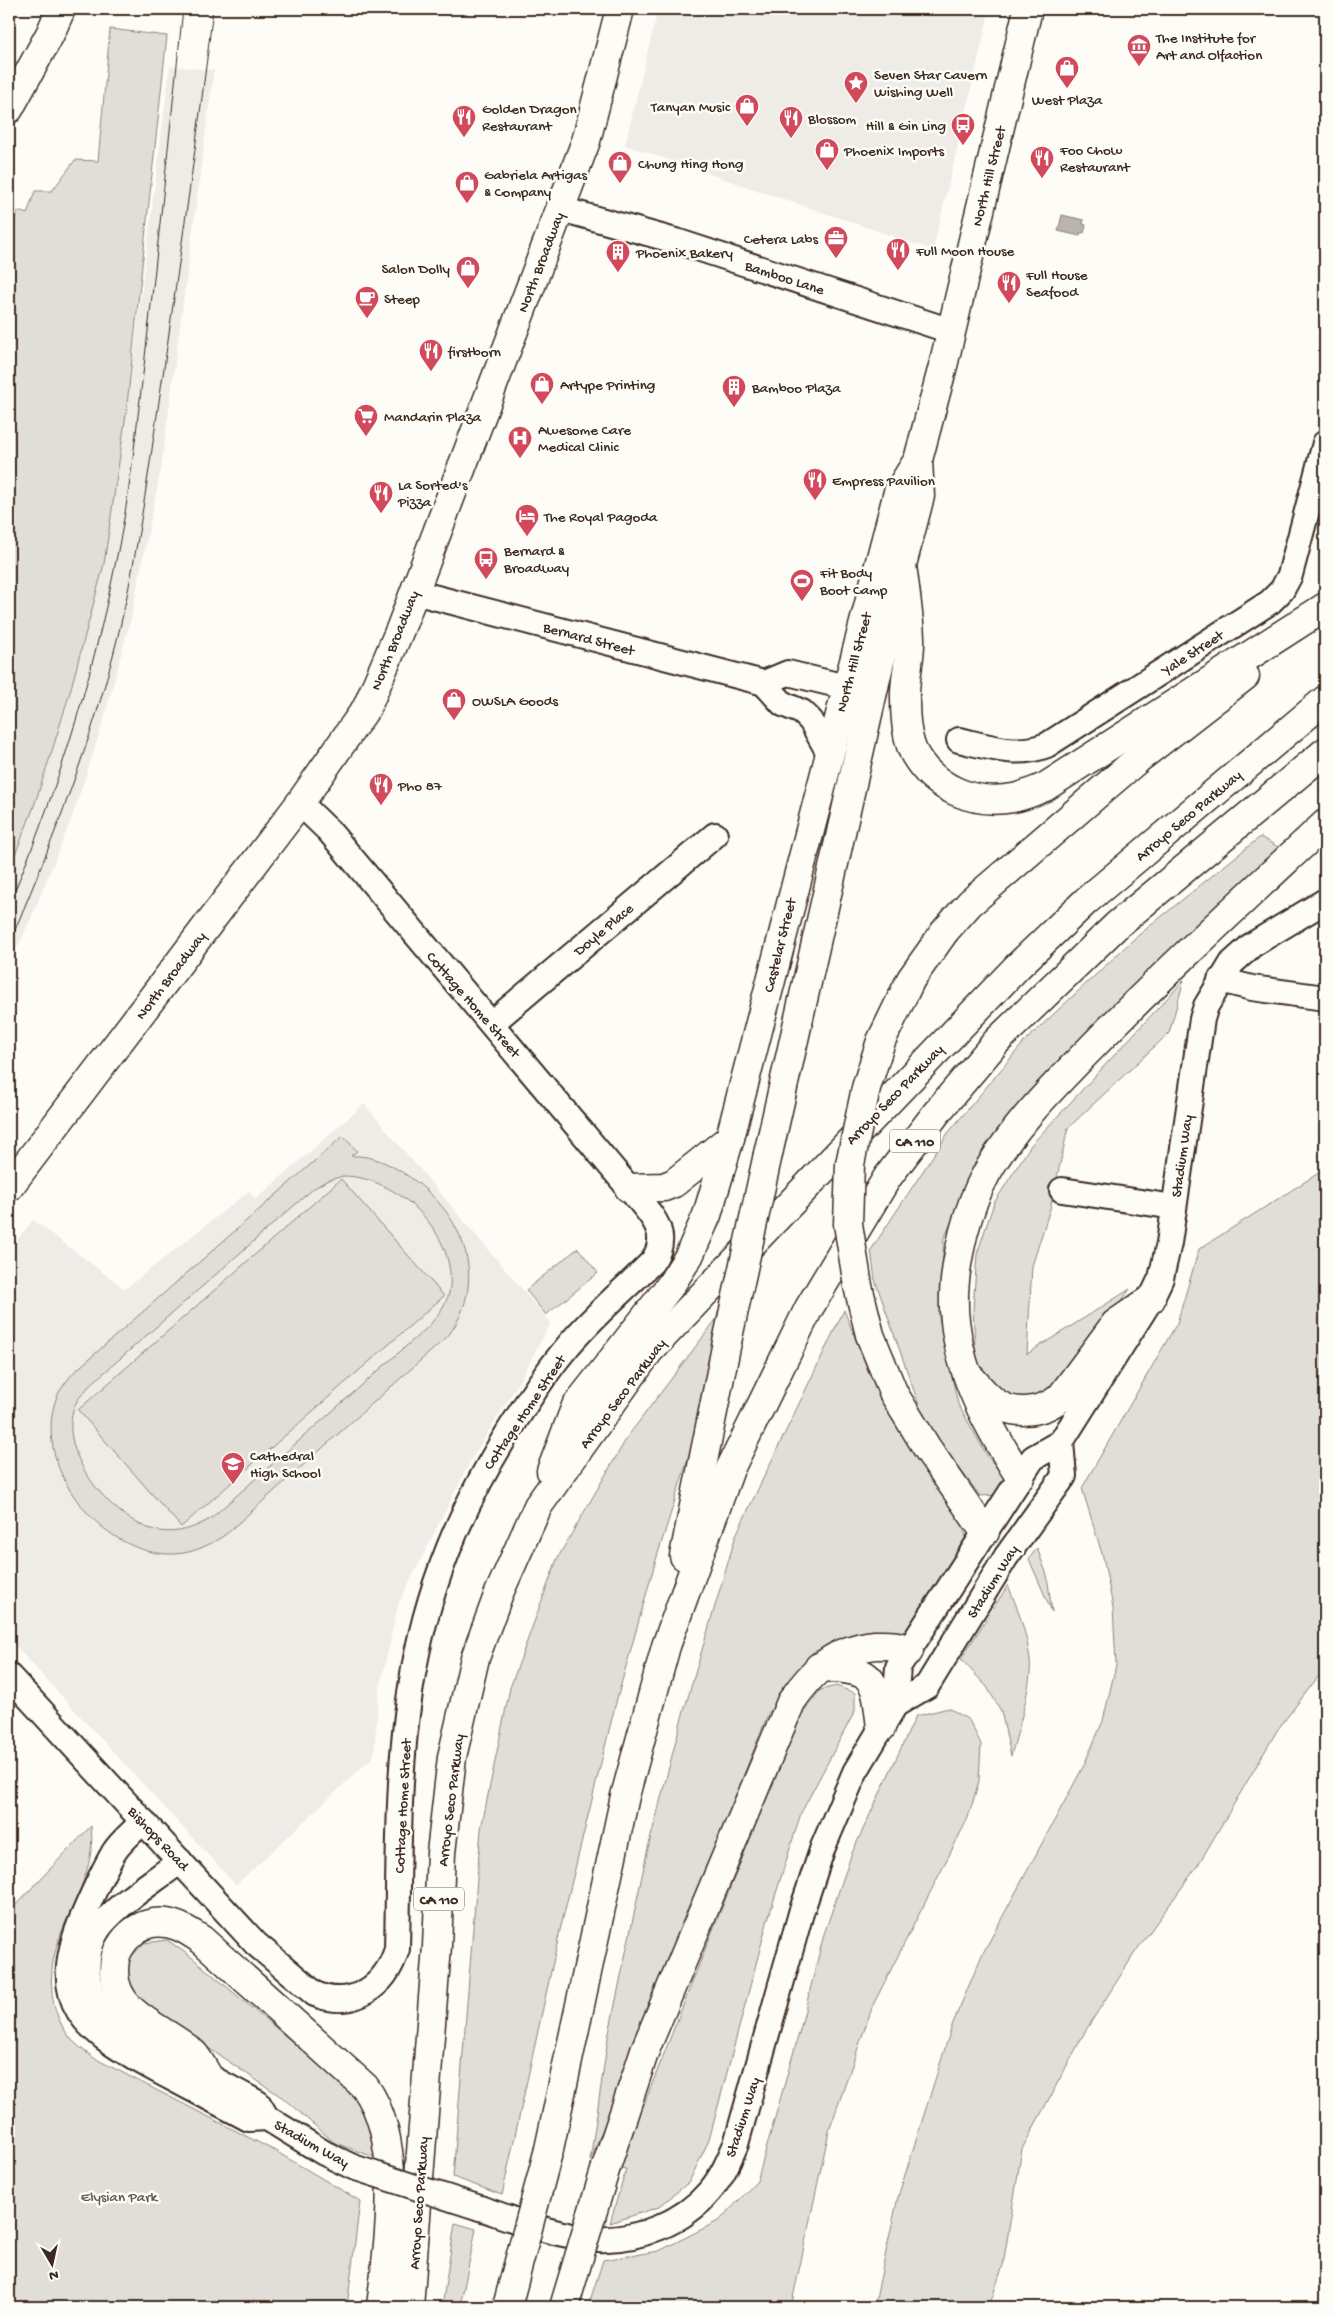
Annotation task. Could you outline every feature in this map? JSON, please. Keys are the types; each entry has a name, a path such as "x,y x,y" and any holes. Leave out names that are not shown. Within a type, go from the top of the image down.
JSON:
{"main road":[{"path":"9,109 50,34 61,9"},
{"name":"North Broadway","path":"9,1187 300,803 367,707 414,592 586,141 620,9"},
{"name":"North Hill Street","path":"666,1646 727,1342 768,1154 902,565 920,496 918,460 1028,9"},
{"name":"North Hill Street","path":"829,753 898,492 918,460"},
{"path":"902,565 910,639 904,697 908,732 914,754 928,773 946,788 966,796 995,800 1015,798 1045,787 1325,608"},
{"path":"985,1532 927,1448 894,1394 870,1335 858,1286 848,1224 850,1164 866,1088 881,1041 911,979 945,931 970,903 1138,758 1264,661 1325,608"},
{"name":"Arroyo Seco Parkway","path":"409,2307 437,1946 441,1853 452,1757 475,1658 498,1593 538,1506 649,1351 1018,966 1086,900 1325,700"},
{"name":"CA 110","path":"508,2305 549,2149 625,1796 666,1646 730,1470 765,1394 809,1308 886,1178 997,1041 1117,926 1325,752"},
{"name":"Castelar Street","path":"538,1506 576,1406 670,1286 689,1256 707,1215 730,1138 829,753"},
{"path":"1020,1477 980,1410 966,1372 954,1320 955,1280 966,1225 977,1193 1004,1147 1068,1071 1148,989 1325,824"},
{"path":"629,1188 664,1187 674,1183 730,1138"},
{"path":"966,1372 991,1400 1001,1406 1023,1411 1050,1406 1060,1398 1115,1324 1151,1299"},
{"path":"564,2307 606,2167 645,2050 791,1702 805,1682 819,1667 836,1655 863,1646 900,1646 909,1651"},
{"path":"819,1667 851,1669 873,1682 877,1690 881,1728"},
{"path":"208,2076 194,2054 131,2010 118,1992 114,1973 117,1950 127,1937 142,1926 162,1922 171,1923 182,1927 202,1940 365,2087 374,2099 384,2123 390,2153 390,2199 381,2307"}],"street":[{"name":"Bamboo Lane","path":"561,209 680,242 951,331"},
{"name":"Yale Street","path":"959,740 1012,752 1029,751 1047,745 1270,602 1282,590 1290,576 1325,443"},
{"name":"Bernard Street","path":"414,592 764,683"},
{"path":"829,753 811,721 802,712 783,704 764,683 788,673 846,687"},
{"name":"Cottage Home Street","path":"300,803 329,831 629,1188 657,1224 661,1242 659,1253 568,1346 520,1413 478,1481 456,1528 426,1612 410,1695 405,1742 397,1949 393,1963 378,1983 358,1996 333,1998 315,1994"},
{"name":"Doyle Place","path":"492,1023 715,835"},
{"name":"Stadium Way","path":"180,1861 104,1923 91,1945 89,1980 93,1997 98,2007 122,2031 258,2103 267,2118 324,2153 353,2167 551,2231 600,2239 645,2233 682,2214 710,2191 736,2144 801,1913 823,1847 855,1772 895,1705 898,1667 1033,1458 1061,1442 1151,1299 1161,1278 1174,1207 1202,1019 1220,980 1232,963 1252,945 1325,901"},
{"path":"1220,980 1252,988 1325,998"},
{"path":"1062,1190 1174,1207"},
{"name":"Stadium Way","path":"895,1705 927,1686 1006,1557 1064,1476 1061,1442"},
{"name":"Bishops Road","path":"11,1682 256,1944 315,1994"},
{"name":"Stadium Way","path":"143,1821 115,1850 75,1935 69,1965 72,1996 78,2010 96,2032 121,2051 249,2119 267,2118"}],"shaded area":[{"path":"658,9 990,9 933,250 625,145"},
{"path":"170,66 214,70 161,469 131,618 102,726 71,820 32,916 9,965 9,870 33,809 52,751 70,692 104,564 126,414"},
{"path":"1062,215 1084,220 1083,224 1086,225 1084,233 1081,232 1080,236 1058,231"},
{"name":"Cathedral High School","path":"364,1104 551,1323 516,1387 472,1458 398,1605 379,1692 374,1756 236,1885 9,1639 9,1250 33,1220 125,1289 249,1191 255,1200"}],"green space":[{"path":"110,29 167,36 126,414 104,564 70,692 52,751 33,809 9,870 9,232 18,211 27,214 35,191 52,191 75,160 98,161"},
{"path":"1260,837 1280,848 1131,989 994,1135 944,1238 939,1317 958,1404 988,1457 1005,1478 999,1495 980,1496 925,1422 875,1280 871,1250 948,1133 1025,1041 1135,938"},
{"path":"1184,980 1169,1033 1068,1128 1050,1209 1032,1266 1027,1354 1130,1289 1062,1384 1037,1400 1010,1399 990,1385 976,1363 973,1309 977,1254 994,1203 1031,1145"},
{"path":"343,1136 357,1151 351,1156 373,1158 386,1163 425,1189 442,1206 455,1226 464,1247 468,1269 467,1291 461,1314 448,1336 225,1535 191,1551 168,1554 143,1550 119,1539 97,1522 78,1502 64,1479 54,1453 51,1427 56,1398 73,1373","holes":["343,1176 364,1179 384,1186 403,1198 435,1230 445,1250 450,1271 449,1293 446,1302 438,1314 429,1326 210,1519 186,1530 166,1532 141,1525 123,1514 106,1499 91,1481 79,1461 72,1440 71,1420 78,1399 89,1386 313,1189 326,1181"]},
{"path":"1325,1169 1325,1668 1278,1729 1198,1865 1136,1951 1086,2030 1022,2149 1003,2265 989,2307 874,2307 898,2197 953,2023 982,1955 1083,1767 1103,1721 1116,1665 1113,1607 1103,1557 1082,1488 1177,1323 1199,1249"},
{"path":"341,1179 444,1296 181,1527 78,1410"},
{"path":"578,1248 598,1273 546,1315 526,1290"},
{"path":"844,1310 880,1400 958,1513 966,1536 958,1553 905,1634 863,1633 813,1652 768,1714 590,2161 608,2038 647,1852 681,1721 736,1535"},
{"path":"721,1313 693,1443 655,1563 615,1706 561,1926 502,2195 453,2177 481,1829 510,1688 557,1559 628,1436"},
{"path":"1037,1548 1047,1575 1052,1612 1029,1559"},
{"path":"1008,1585 1019,1612 1030,1660 1029,1681 1024,1708 1011,1756 1001,1711 987,1687 961,1659"},
{"path":"836,1686 855,1693 855,1711 801,1813 768,1919 709,2140 689,2182 659,2207 610,2223 626,2169 619,2168 799,1719 820,1690"},
{"path":"949,1708 969,1720 981,1744 979,1781 968,1818 873,2005 829,2131 791,2307 588,2307 603,2260 659,2251 720,2220 757,2181 801,2026 824,1934 852,1853 916,1716"},
{"name":"Elysian Park","path":"91,1826 91,1848 87,1869 56,1948 52,1969 53,1999 58,2017 64,2029 73,2042 94,2058 277,2152 360,2201 347,2307 9,2307 9,1912"},
{"path":"167,1940 190,1956 332,2075 365,2110 377,2158 335,2143 283,2098 180,2029 129,1991 126,1962 144,1943"},
{"path":"455,2223 476,2229 460,2307 442,2307"}],"tram line":[{"path":"9,904 45,813 76,720 102,626 122,530 132,469 183,9"},
{"path":"9,944 52,840 78,770 101,699 120,627 142,516 196,144 213,9"}],"place":[{"name":"The Institute for Art and Olfaction","path":"1139,67"},
{"name":"West Plaza","path":"1067,89"},
{"name":"Seven Star Cavern Wishing Well","path":"856,104"},
{"name":"Tanyan Music","path":"747,127"},
{"name":"Golden Dragon Restaurant","path":"464,138"},
{"name":"Blossom","path":"791,139"},
{"name":"Hill & Gin Ling","path":"963,146"},
{"name":"Phoenix Imports","path":"827,171"},
{"name":"Foo Chow Restaurant","path":"1042,179"},
{"name":"Chung Hing Hong","path":"620,184"},
{"name":"Gabriela Artigas & Company","path":"467,204"},
{"name":"Cetera Labs","path":"836,259"},
{"name":"Full Moon House","path":"898,271"},
{"name":"Phoenix Bakery","path":"618,273"},
{"name":"Salon Dolly","path":"468,289"},
{"name":"Full House Seafood","path":"1009,304"},
{"name":"Steep","path":"367,319"},
{"name":"firstborn","path":"431,372"},
{"name":"Artype Printing","path":"542,405"},
{"name":"Bamboo Plaza","path":"734,408"},
{"name":"Mandarin Plaza","path":"366,437"},
{"name":"Awesome Care Medical Clinic","path":"520,459"},
{"name":"Empress Pavilion","path":"815,501"},
{"name":"La Sorted's Pizza","path":"381,514"},
{"name":"The Royal Pagoda","path":"527,537"},
{"name":"Bernard & Broadway","path":"486,580"},
{"name":"Fit Body Boot Camp","path":"802,602"},
{"name":"OWSLA Goods","path":"454,721"},
{"name":"Pho 87","path":"381,806"},
{"name":"Cathedral High School","path":"233,1485"}]}
